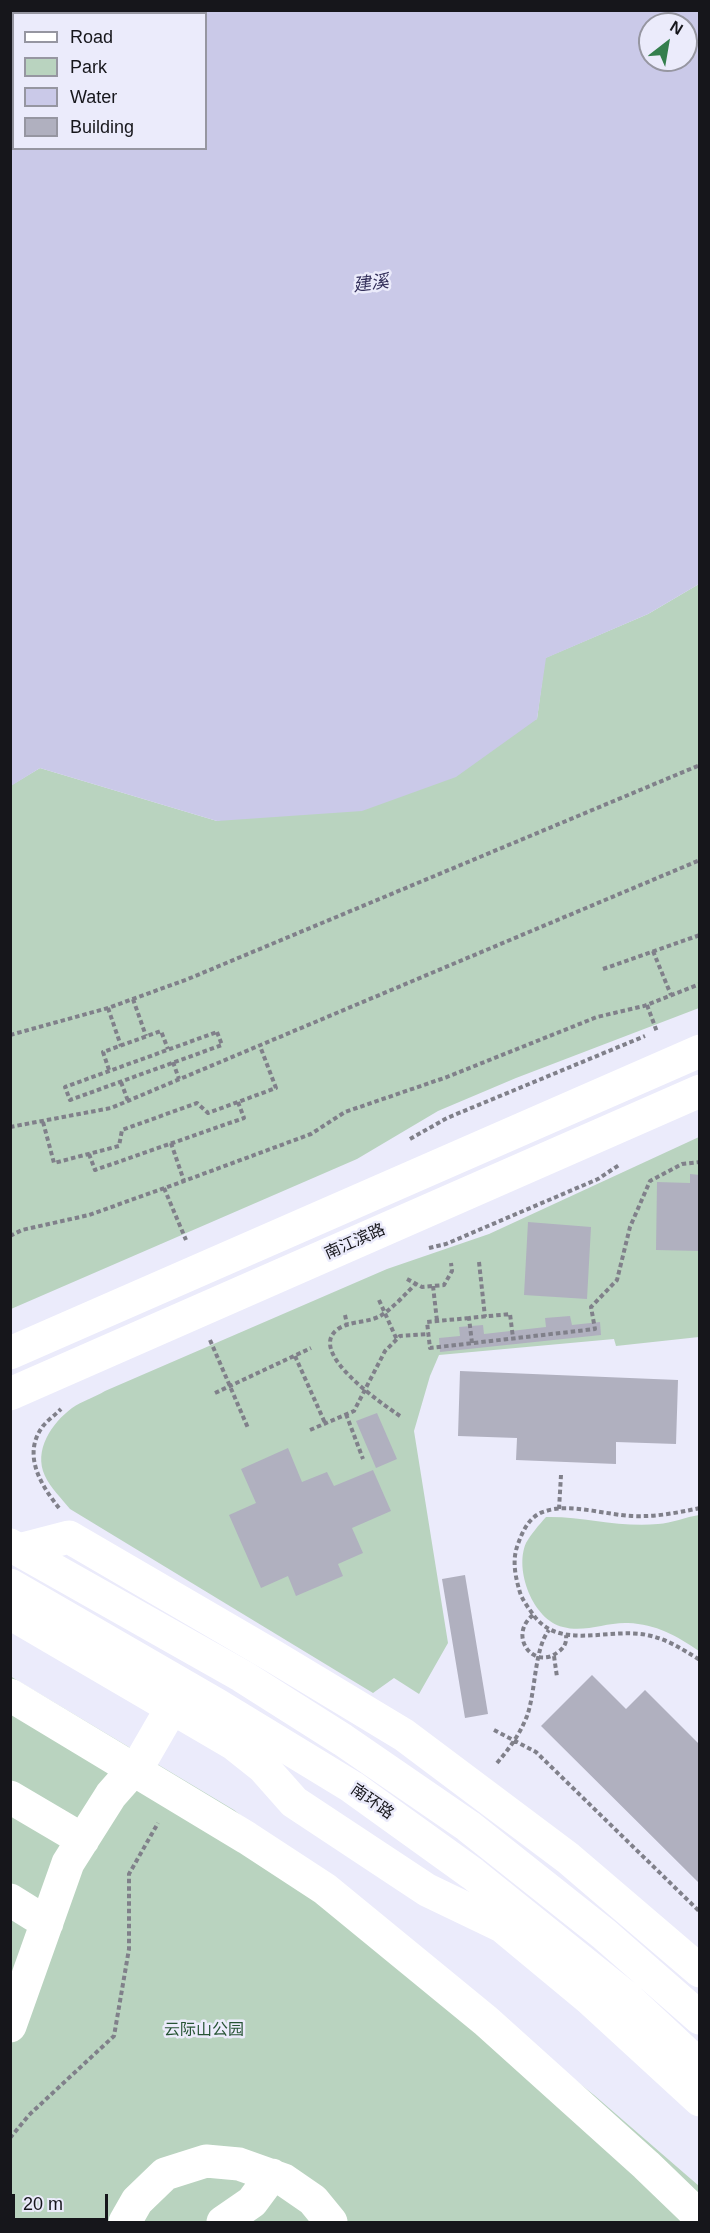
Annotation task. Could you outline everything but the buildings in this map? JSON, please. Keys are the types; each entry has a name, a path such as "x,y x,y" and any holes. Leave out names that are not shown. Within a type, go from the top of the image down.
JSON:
{"street":[{"path":"10,1353 699,1051"},
{"name":"南江滨路","path":"10,1394 699,1091"},
{"path":"15,1548 69,1537 404,1735 568,1858 699,1971"},
{"name":"南环路","path":"15,1548 242,1676 343,1740 468,1826 604,1934 699,2018"},
{"name":"南环路","path":"10,1585 178,1697 352,1787 472,1874 626,1997 699,2066"},
{"path":"10,1613 178,1697 263,1767 294,1802 427,1890 502,1926 590,1999 699,2100"},
{"path":"10,1695 134,1769 325,1889 486,2021 646,2165 699,2217"},
{"path":"10,2026 68,1863 111,1795 141,1761 178,1697"},
{"path":"10,1797 83,1840"},
{"path":"10,1900 47,1923"},
{"path":"125,2223 137,2200 165,2174 206,2161 239,2164 284,2180 313,2200 331,2223"},
{"path":"224,2223 252,2202 272,2175"}],"path":[{"path":"10,1035 108,1008 188,979 699,765"},
{"path":"10,1127 111,1108 699,860"},
{"path":"603,969 699,935"},
{"path":"653,951 671,995"},
{"path":"10,1236 22,1230 89,1215 184,1181 311,1134 345,1112 447,1077 597,1017 647,1005 699,984"},
{"path":"133,999 146,1036"},
{"path":"647,1005 657,1032"},
{"path":"108,1008 121,1046"},
{"path":"110,1070 103,1052 146,1036 161,1031 168,1049"},
{"path":"217,1032 222,1045 173,1062 70,1100 65,1087 217,1032"},
{"path":"43,1122 54,1163 119,1146 122,1130 197,1103 208,1113 276,1088 260,1046"},
{"path":"173,1062 179,1079"},
{"path":"121,1082 128,1101"},
{"path":"89,1154 95,1170 244,1118 238,1102"},
{"path":"171,1143 184,1181"},
{"path":"425,1249 446,1244 597,1179 623,1162"},
{"path":"513,1338 510,1314 427,1322 430,1348 594,1329 591,1307 616,1280 630,1227 650,1181 682,1164 699,1162"},
{"path":"164,1188 188,1243"},
{"path":"479,1262 484,1317"},
{"path":"408,1279 422,1287 444,1285 452,1271 451,1263"},
{"path":"400,1416 364,1391 334,1357 331,1342 336,1330 347,1324 378,1317 416,1284"},
{"path":"433,1286 437,1321"},
{"path":"379,1300 397,1340"},
{"path":"345,1316 347,1324"},
{"path":"469,1318 472,1343"},
{"path":"310,1430 354,1411 385,1352 400,1336 429,1334"},
{"path":"209,1337 248,1428"},
{"path":"215,1393 311,1348"},
{"path":"295,1356 325,1423"},
{"path":"61,1510 36,1473 32,1451 42,1427 65,1404"},
{"path":"346,1414 363,1459"},
{"path":"559,1509 561,1475"},
{"path":"699,1508 667,1516 546,1510 535,1516 526,1526 516,1547 514,1571 520,1595 533,1615 549,1630 567,1635 646,1634 671,1642 699,1660"},
{"path":"533,1615 522,1629 522,1639 526,1648 534,1655 554,1656 567,1641 567,1635"},
{"path":"493,1768 515,1741 527,1716 540,1656 541,1640 549,1630"},
{"path":"554,1656 557,1677"},
{"path":"494,1730 536,1752 699,1912"},
{"path":"10,2138 29,2115 114,2036 129,1948 129,1874 174,1794"}],"green space":[{"path":"699,584 699,1008 516,1078 438,1111 357,1159 11,1309 10,786 40,768 217,821 537,719 545,658 648,614"},
{"path":"699,1137 699,1337 616,1346 614,1339 439,1355 430,1376 414,1431 448,1643 419,1694 394,1678 373,1693 70,1509 45,1476 41,1457 46,1438 58,1421 80,1403 387,1269 489,1234"},
{"path":"699,1515 699,1651 666,1632 638,1624 620,1623 579,1629 563,1627 543,1615 529,1592 522,1567 523,1554 526,1543 546,1517 644,1525"},
{"name":"云际山公园","path":"10,1676 234,1810 594,2095 699,2186 699,2222 11,2222"}],"water":[{"name":"建溪","path":"11,10 699,11 699,584 648,614 546,658 537,719 456,777 362,811 217,821 40,768 11,786"}]}
